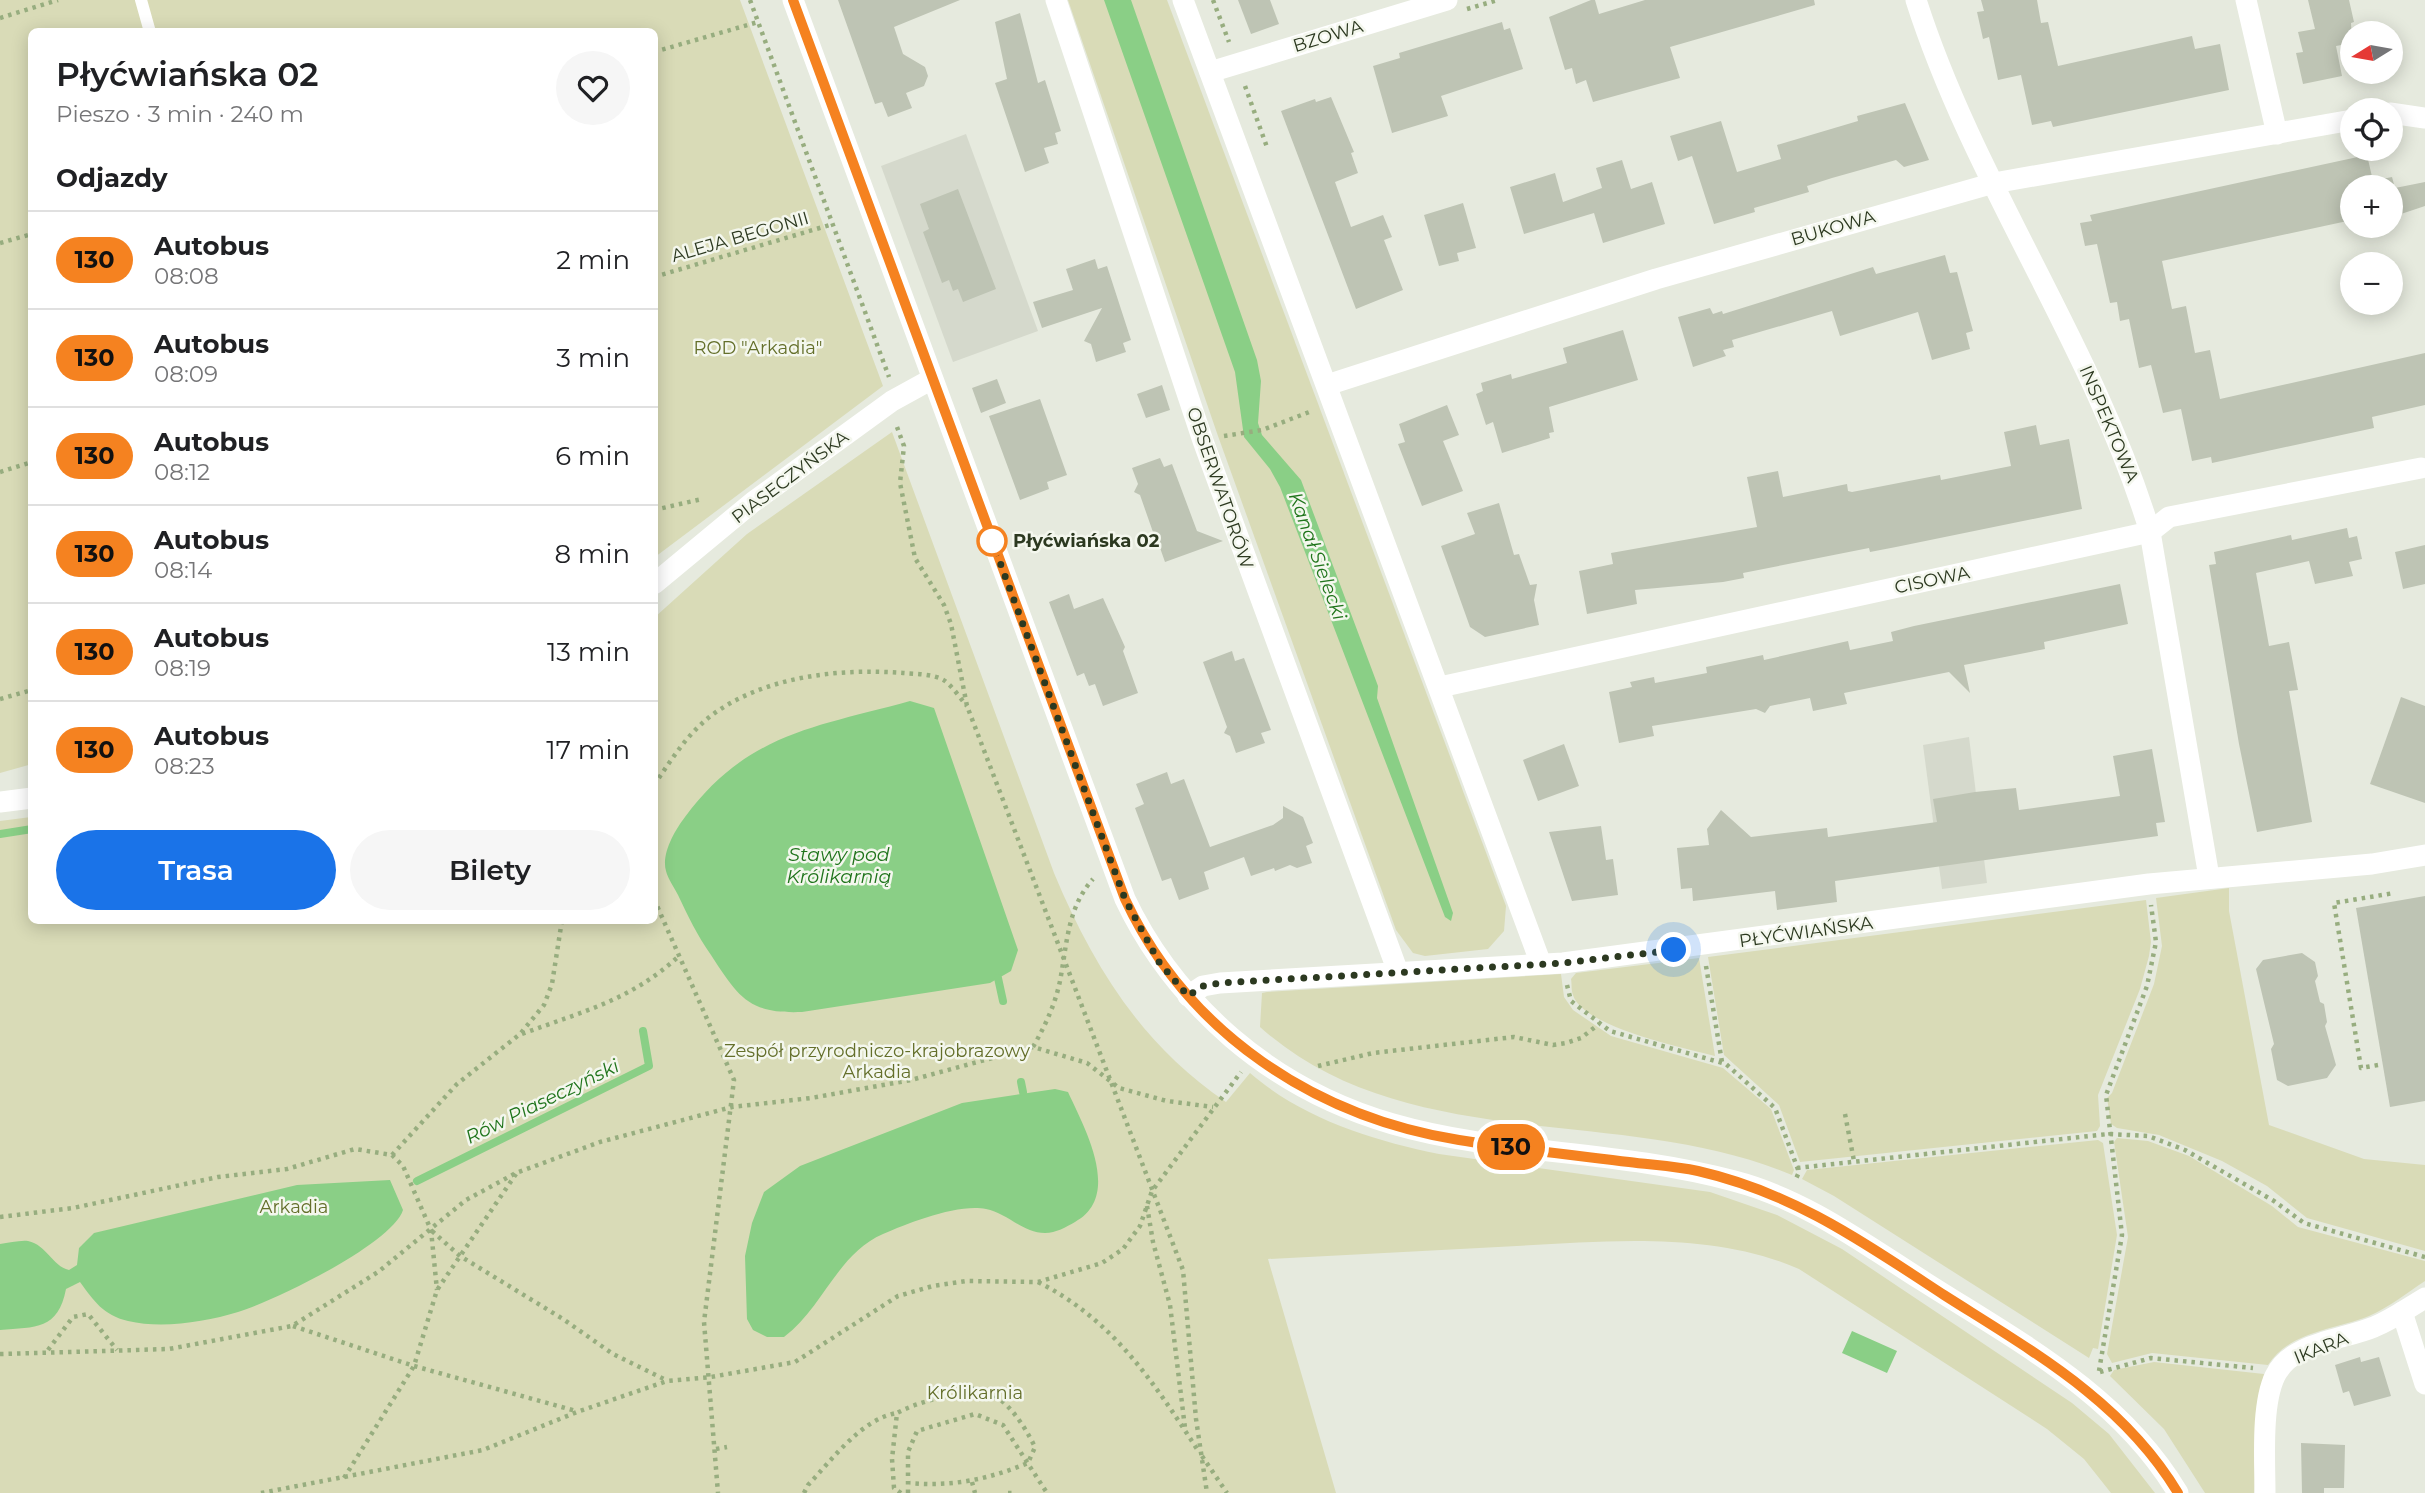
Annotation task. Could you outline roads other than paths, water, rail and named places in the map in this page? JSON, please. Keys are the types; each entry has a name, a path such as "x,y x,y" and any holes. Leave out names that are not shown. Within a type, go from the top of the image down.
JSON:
{"street":[{"path":"793,0 1125,899 1159,962 1188,996 1253,1056 1341,1108 1382,1123 1462,1140 1694,1170 1753,1186 1809,1210 2077,1381 2128,1427 2178,1493"},
{"name":"OBSERWATORÓW","path":"1056,0 1203,441 1398,972"},
{"path":"1183,0 1541,964"},
{"name":"BZOWA","path":"1210,72 1447,0"},
{"name":"INSPEKTOWA","path":"1916,0 1926,33 1994,183 2066,327 2135,483 2150,532 2209,877"},
{"path":"2246,0 2277,134"},
{"path":"2403,115 2425,118"},
{"name":"BUKOWA","path":"1330,394 1668,275 1994,183 2340,122"},
{"name":"PIASECZYŃSKA","path":"658,581 753,502 892,401 932,379"},
{"name":"CISOWA","path":"1440,687 2150,532 2169,517 2421,468"},
{"path":"0,802 28,798"},
{"name":"PŁYĆWIAŃSKA","path":"1188,996 1203,986 1220,983 1541,964 1702,946 2149,884 2372,864 2425,855"},
{"name":"IKARA","path":"2265,1493 2271,1392 2275,1376 2283,1363 2309,1348 2371,1329 2425,1298"},
{"path":"2402,1312 2425,1384"}],"lane":[{"path":"141,0 149,28"}],"water":[{"name":"Kanał Sielecki","path":"1104,0 1131,0 1257,360 1261,381 1258,423 1262,435 1301,480 1378,686 1377,698 1453,913 1451,921 1445,917 1280,487 1270,469 1244,437 1235,372"},
{"name":"Stawy pod Królikarnią","path":"910,701 934,708 1018,950 1011,971 990,983 802,1012 769,1010 757,1006 738,992 721,970 697,933 670,880 665,857 673,835 709,789 733,767 759,750 814,727"},
{"path":"1055,1089 1068,1092 1096,1160 1096,1196 1089,1210 1075,1222 1053,1232 1037,1232 994,1211 975,1208 948,1211 919,1220 883,1234 854,1254 798,1325 784,1337 767,1337 753,1330 747,1319 745,1256 752,1223 764,1192 800,1166 962,1103"},
{"name":"Arkadia","path":"390,1180 403,1210 394,1224 378,1239 330,1270 255,1306 198,1321 141,1323 119,1318 106,1311 80,1282 66,1289 57,1312 44,1324 0,1330 0,1244 25,1241 35,1243 63,1268 69,1270 77,1265 79,1248 94,1233 297,1185"},
{"path":"1852,1331 1897,1351 1887,1373 1842,1353"}],"waterway":[{"name":"Rów Piaseczyński","path":"0,834 28,830"},
{"path":"998,978 1003,1001"},
{"name":"Rów Piaseczyński","path":"417,1181 649,1066 643,1031"},
{"path":"1021,1082 1023,1092"}],"place":[{"name":"Płyćwiańska 02","path":"992,541"}],"park label":[{"name":"ROD \"Arkadia\"","path":"758,348"},
{"name":"Zespół przyrodniczo-krajobrazowy Arkadia","path":"877,1061"},
{"name":"Królikarnia","path":"975,1393"}]}
